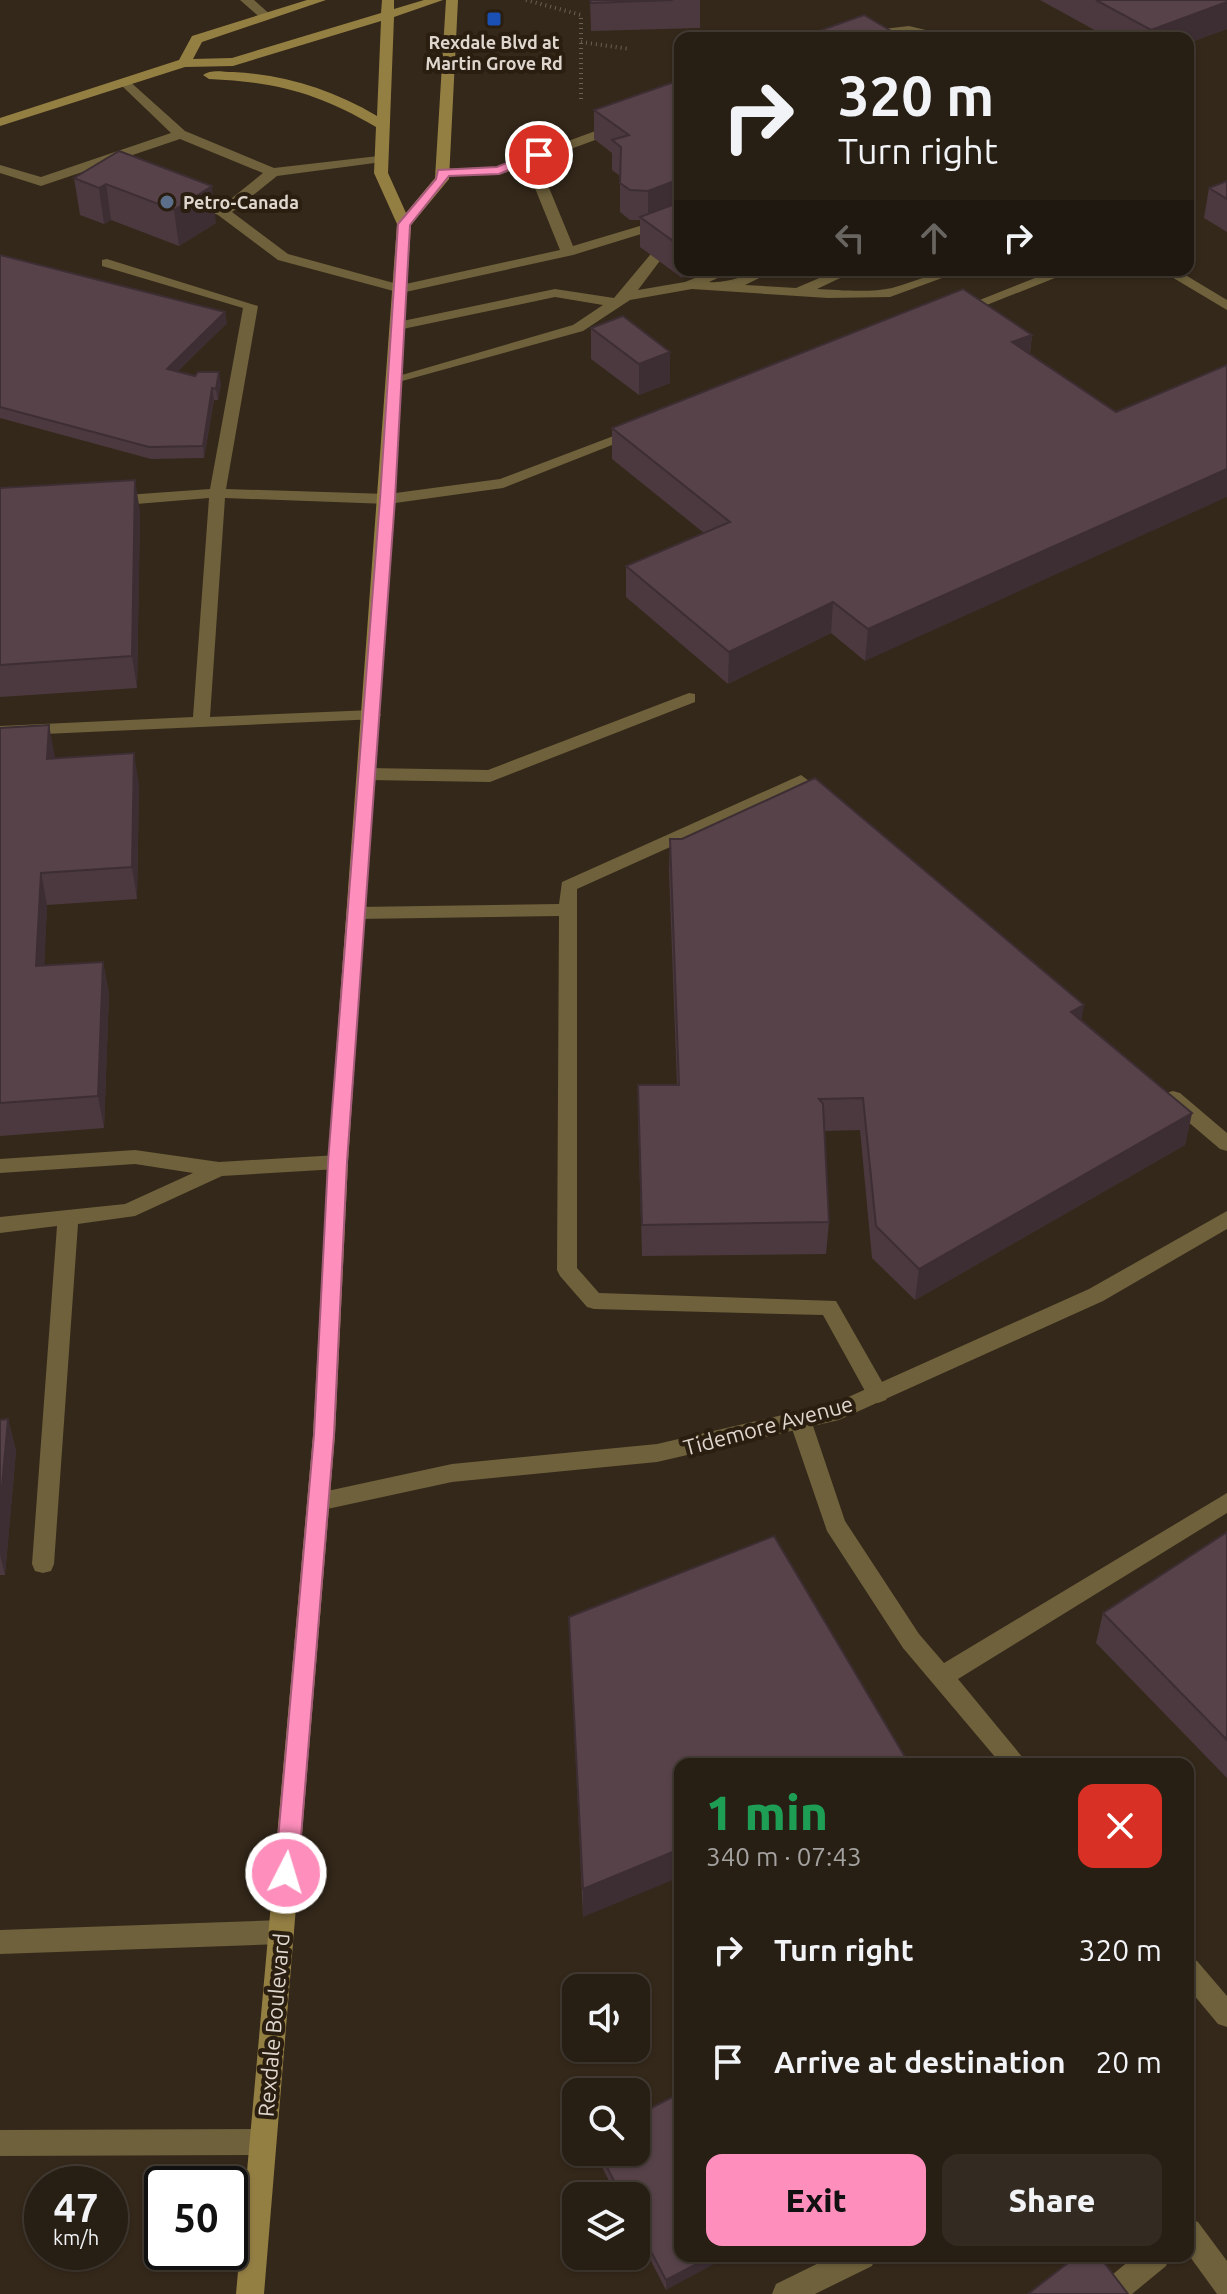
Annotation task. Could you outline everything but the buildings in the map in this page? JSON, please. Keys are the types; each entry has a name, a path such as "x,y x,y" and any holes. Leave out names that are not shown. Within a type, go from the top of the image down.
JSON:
{"main road":[{"path":"184,63 197,39 320,0"},
{"name":"Rexdale Boulevard","path":"250,2294 318,1502 338,1162 401,289 404,224 381,173 388,0"},
{"path":"0,122 184,63 233,62 437,0"},
{"path":"404,224 442,179 452,0"},
{"path":"153,74 248,76 302,83 344,101 383,125"}],"street":[{"path":"246,0 267,17"},
{"path":"893,32 907,29 924,32"},
{"path":"127,83 180,134 273,172 382,158"},
{"path":"442,172 499,171 638,119"},
{"path":"0,169 41,182 180,134"},
{"path":"530,158 568,252"},
{"path":"105,159 131,171"},
{"path":"223,212 273,172"},
{"path":"170,189 223,212 283,257 401,289 568,252 674,220"},
{"path":"395,379 578,328 620,299 655,258"},
{"path":"107,263 251,306 217,493 201,721"},
{"path":"398,326 555,293 620,299 688,286 713,276"},
{"path":"724,288 754,276"},
{"path":"795,292 835,276"},
{"path":"688,286 890,293 940,276"},
{"path":"949,315 1052,276"},
{"path":"1177,276 1227,306"},
{"path":"93,502 217,493 388,499 503,483 652,427"},
{"path":"368,774 490,776 689,698"},
{"path":"0,731 372,715"},
{"path":"837,812 801,781 568,886 567,1270 594,1301 829,1307 878,1394"},
{"path":"357,913 567,910"},
{"path":"1154,1082 1227,1144"},
{"path":"0,1166 135,1157 219,1169 338,1162"},
{"path":"0,1225 128,1211 219,1169"},
{"path":"43,1564 68,1218"},
{"name":"Tidemore Avenue","path":"318,1502 452,1473 657,1453 839,1411 1096,1295 1227,1219"},
{"path":"800,1420 835,1524 911,1641 1011,1758"},
{"path":"942,1677 1227,1502"},
{"path":"0,1942 281,1932"},
{"path":"1194,1976 1227,2015"},
{"path":"0,2143 263,2142"},
{"path":"1194,2239 1227,2284"},
{"path":"786,2294 850,2262"},
{"path":"1111,2294 1149,2262"}],"path":[{"path":"526,0 581,15 581,99"},
{"path":"581,42 630,49"}],"place":[{"name":"Rexdale Blvd at Martin Grove Rd","path":"494,19"},
{"name":"Petro-Canada","path":"167,202"}],"route":[{"path":"286,1873 324,1435 338,1162 388,499 404,224 442,179 442,172 499,171 539,155"}]}
